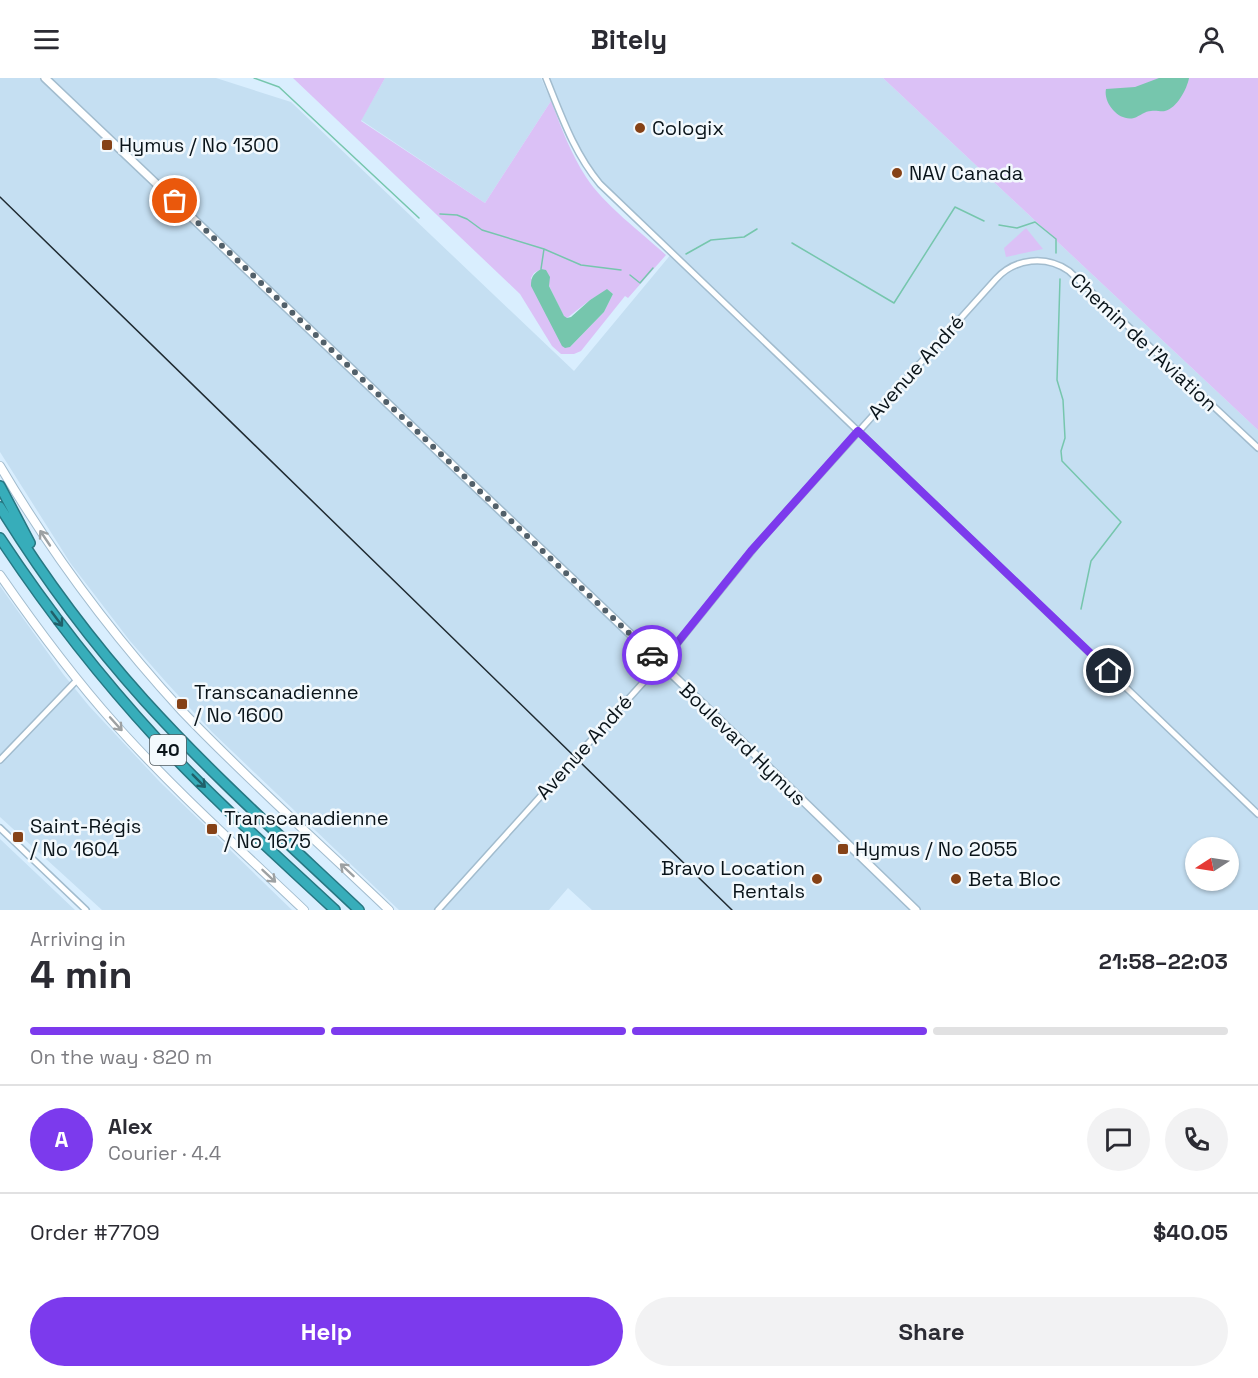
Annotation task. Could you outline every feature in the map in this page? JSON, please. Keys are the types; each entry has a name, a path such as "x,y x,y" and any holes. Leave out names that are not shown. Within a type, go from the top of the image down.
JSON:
{"highway":[{"path":"0,486 47,578"},
{"name":"40","path":"0,507 47,578 115,666 167,725 359,910"},
{"name":"40","path":"0,538 63,627 138,717 205,787 334,910"}],"main road":[{"path":"0,466 71,576 149,674 221,750 389,910"},
{"path":"0,575 77,680 115,724 166,778 304,910"}],"street":[{"path":"546,78 585,166 600,184 1258,814"},
{"name":"Boulevard Hymus","path":"47,79 916,910"},
{"name":"Chemin de l'Aviation","path":"1018,263 1046,261 1070,271 1258,448"},
{"name":"Avenue André","path":"438,910 660,663 760,541 858,431 999,275 1018,263"},
{"path":"0,760 77,680"},
{"path":"0,828 86,910"}],"shaded area":[{"path":"0,78 216,78 291,102 574,371 672,253 585,166 546,78 883,78 1258,430 1258,910 592,910 568,888 549,910 399,910 212,732 130,641 71,564 0,452"},
{"path":"293,78 385,78 361,121 485,203 551,101 571,150 593,187 612,208 666,255 628,298 625,296 581,351 574,354 561,354 552,346 520,294","holes":["541,269 564,317 567,318 607,290 613,294 604,312 570,347 531,278 534,273"]},
{"path":"385,78 541,78 551,101 485,203 361,120"},
{"path":"883,78 1258,78 1258,430"},
{"path":"1159,78 1189,78 1181,98 1169,109 1149,111 1134,118 1128,118 1113,110 1107,100 1106,89 1135,87"},
{"path":"1026,228 1043,249 1006,257 1004,248"},
{"path":"541,269 546,270 550,277 549,286 567,318 607,289 613,294 604,312 570,347 562,346 531,286 533,276"},
{"path":"0,586 63,674 89,706 160,782 292,910 102,910 0,817"},
{"path":"0,839 75,910 0,910"}],"waterway":[{"path":"254,78 279,87 419,218"},
{"path":"792,243 894,303 955,207 984,221"},
{"path":"440,214 457,215 482,230 544,249 581,265 621,270"},
{"path":"999,225 1017,228 1035,222 1056,239 1056,253"},
{"path":"686,254 711,240 744,237 757,229"},
{"path":"541,269 544,249"},
{"path":"630,275 640,283 653,268"},
{"path":"1060,279 1057,380 1063,400 1065,438 1061,451 1062,461 1121,522 1091,561 1081,609"}],"tram line":[{"path":"0,197 732,910"}],"way so far":[{"path":"175,201 652,655"}],"place":[{"name":"Cologix","path":"640,128"},
{"name":"Hymus / No 1300","path":"107,145"},
{"name":"NAV Canada","path":"897,173"},
{"name":"Transcanadienne / No 1600","path":"182,704"},
{"name":"Transcanadienne / No 1675","path":"212,829"},
{"name":"Saint-Régis / No 1604","path":"18,837"},
{"name":"Hymus / No 2055","path":"843,849"},
{"name":"Bravo Location Rentals","path":"817,879"},
{"name":"Beta Bloc","path":"956,879"}],"route":[{"path":"652,655 660,663 665,658 751,551 858,431 1109,671"}]}
